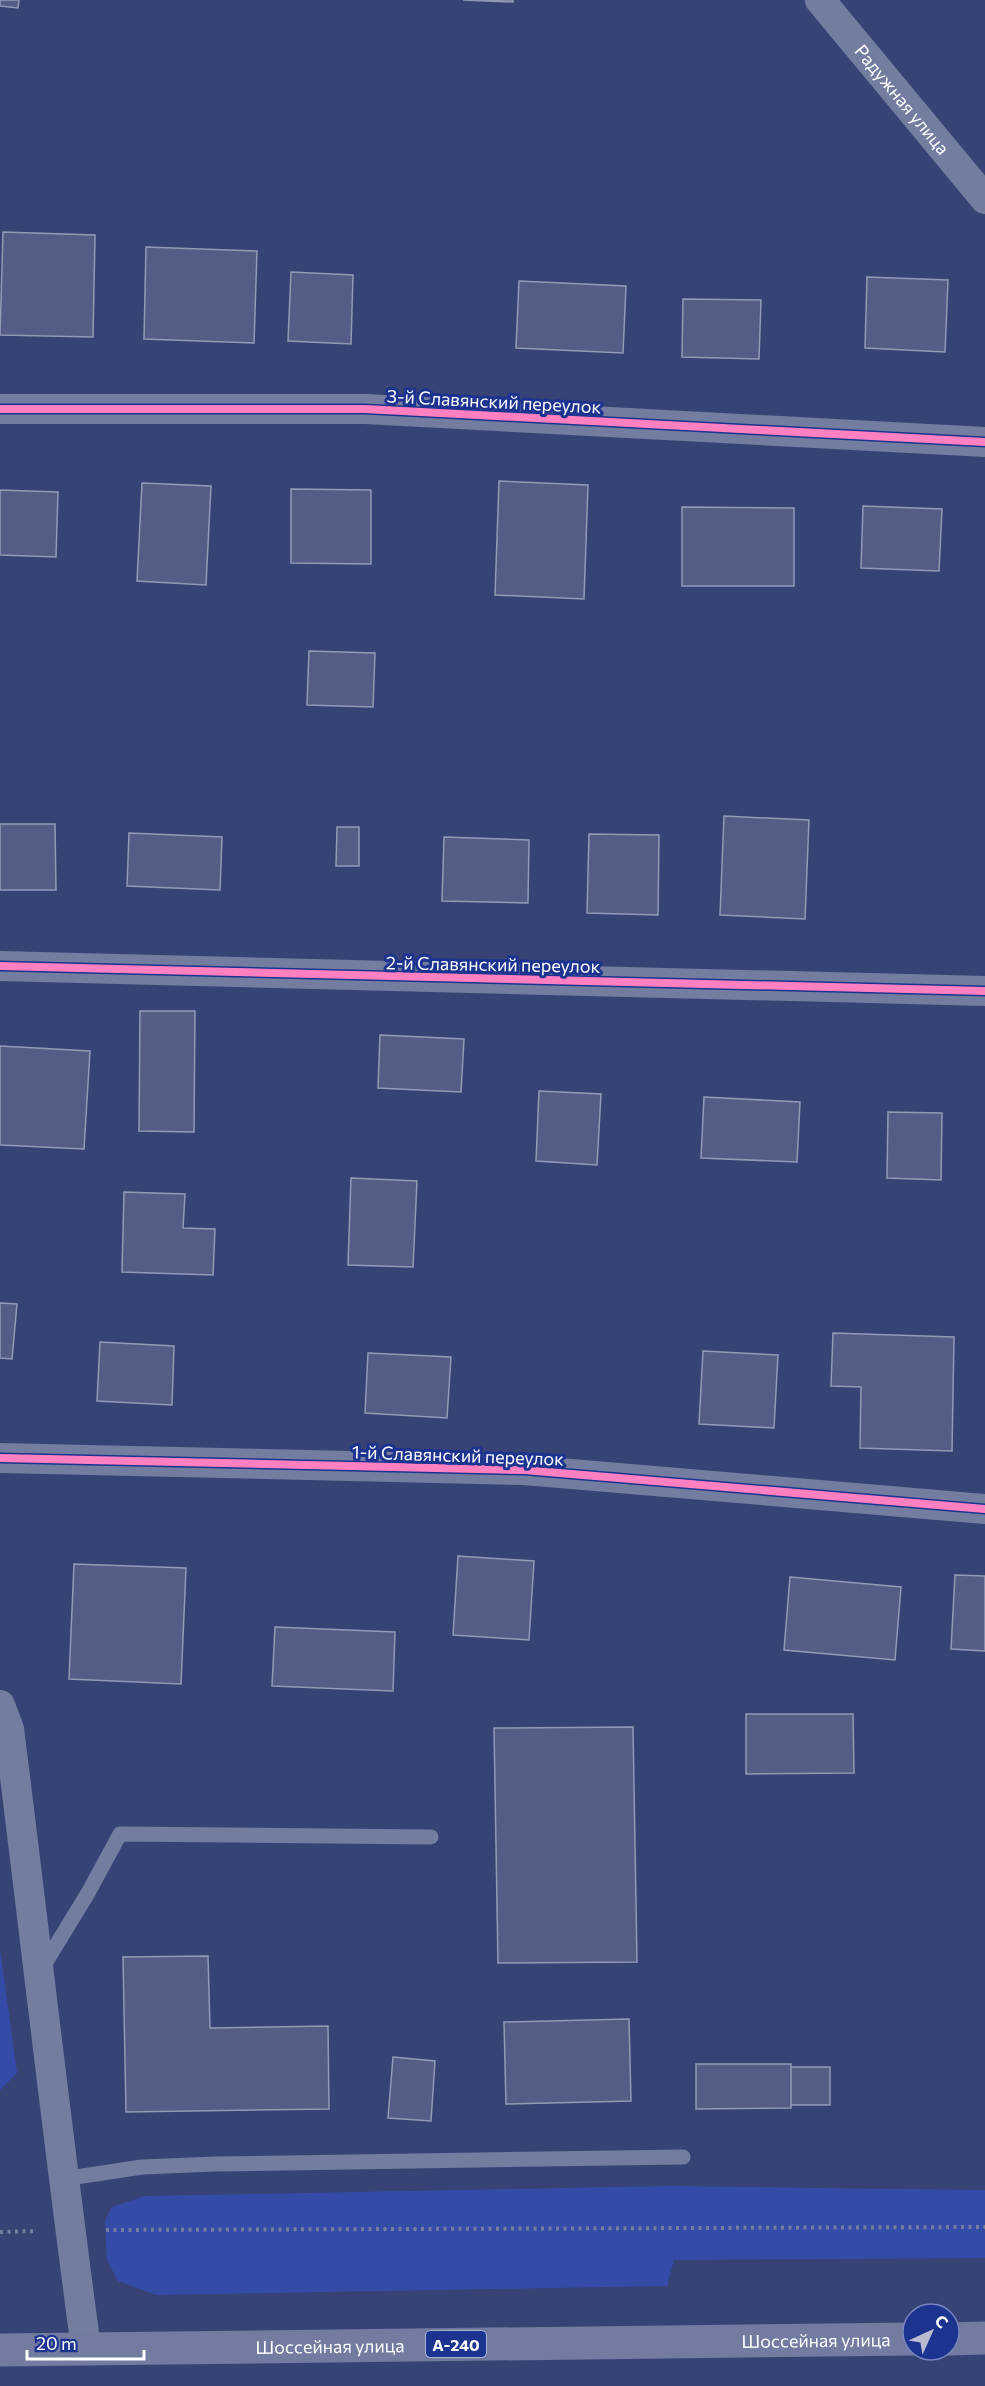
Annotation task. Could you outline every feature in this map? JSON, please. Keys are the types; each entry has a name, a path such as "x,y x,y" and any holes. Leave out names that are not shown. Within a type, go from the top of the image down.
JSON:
{"main road":[{"path":"961,2339 985,2338"},
{"name":"Шоссейная улица","path":"0,2350 901,2339"}],"street":[{"name":"Радужная улица","path":"820,0 985,199"},
{"name":"3-й Славянский переулок","path":"0,409 365,409 985,442"},
{"name":"2-й Славянский переулок","path":"0,966 985,991"},
{"name":"1-й Славянский переулок","path":"0,1458 524,1470 985,1509"},
{"path":"0,1705 9,1729 40,1972 63,2179 86,2348"}],"lane":[{"path":"40,1972 88,1893 120,1834 430,1837"},
{"path":"63,2179 142,2168 215,2164 683,2157"}],"path":[{"path":"0,2232 985,2228"}],"shaded area":[{"path":"0,1949 17,2073 0,2090"},
{"path":"671,2186 985,2190 985,2258 674,2260 667,2286 156,2295 118,2281 107,2260 105,2221 112,2207 145,2196"}],"building":[{"path":"0,0 19,0 18,8 0,6"},
{"path":"463,0 513,0 513,2"},
{"path":"3,232 95,235 93,337 0,335"},
{"path":"146,247 257,251 254,343 144,339"},
{"path":"291,272 353,275 351,344 288,341"},
{"path":"867,277 948,280 945,352 865,348"},
{"path":"519,281 626,286 623,353 516,348"},
{"path":"683,299 761,300 759,359 682,357"},
{"path":"499,481 588,485 584,599 495,595"},
{"path":"142,483 211,486 206,585 137,581"},
{"path":"291,489 371,490 371,564 291,563"},
{"path":"0,490 58,492 56,557 0,555"},
{"path":"863,506 942,509 939,571 861,568"},
{"path":"682,507 794,508 794,586 682,586"},
{"path":"309,651 375,653 373,707 307,705"},
{"path":"724,816 809,820 805,919 720,915"},
{"path":"0,824 55,824 56,890 0,890"},
{"path":"337,827 359,827 359,866 336,866"},
{"path":"129,833 222,837 220,890 127,886"},
{"path":"589,834 659,835 658,915 587,913"},
{"path":"444,837 529,840 528,903 442,901"},
{"path":"140,1011 195,1011 194,1132 139,1131"},
{"path":"380,1035 464,1039 461,1092 378,1088"},
{"path":"0,1046 90,1051 84,1149 0,1145"},
{"path":"539,1091 601,1094 597,1165 536,1161"},
{"path":"704,1097 800,1102 797,1162 701,1158"},
{"path":"888,1112 942,1113 941,1180 887,1178"},
{"path":"351,1178 417,1181 413,1267 348,1265"},
{"path":"124,1192 185,1194 183,1228 215,1229 213,1275 122,1272"},
{"path":"0,1303 17,1304 12,1359 0,1358"},
{"path":"833,1333 954,1337 952,1451 860,1448 861,1387 831,1386"},
{"path":"100,1342 174,1346 172,1405 97,1401"},
{"path":"703,1351 778,1355 774,1428 699,1424"},
{"path":"368,1353 451,1357 447,1418 365,1413"},
{"path":"458,1556 534,1561 529,1640 453,1635"},
{"path":"74,1564 186,1568 181,1684 69,1679"},
{"path":"955,1575 985,1576 985,1651 951,1649"},
{"path":"790,1577 901,1587 895,1660 784,1650"},
{"path":"275,1627 395,1632 393,1691 272,1686"},
{"path":"746,1714 853,1714 854,1773 746,1774"},
{"path":"633,1727 637,1962 498,1963 494,1728"},
{"path":"208,1956 210,2028 328,2026 329,2109 126,2112 123,1957"},
{"path":"629,2019 631,2101 506,2104 504,2022"},
{"path":"393,2057 435,2061 431,2121 388,2118"},
{"path":"696,2064 791,2064 791,2108 696,2109"},
{"path":"791,2067 830,2067 830,2105 791,2105"}],"cycle path":[{"path":"0,409 365,409 985,442"},
{"path":"0,966 985,991"},
{"path":"0,1458 524,1470 985,1509"}]}
